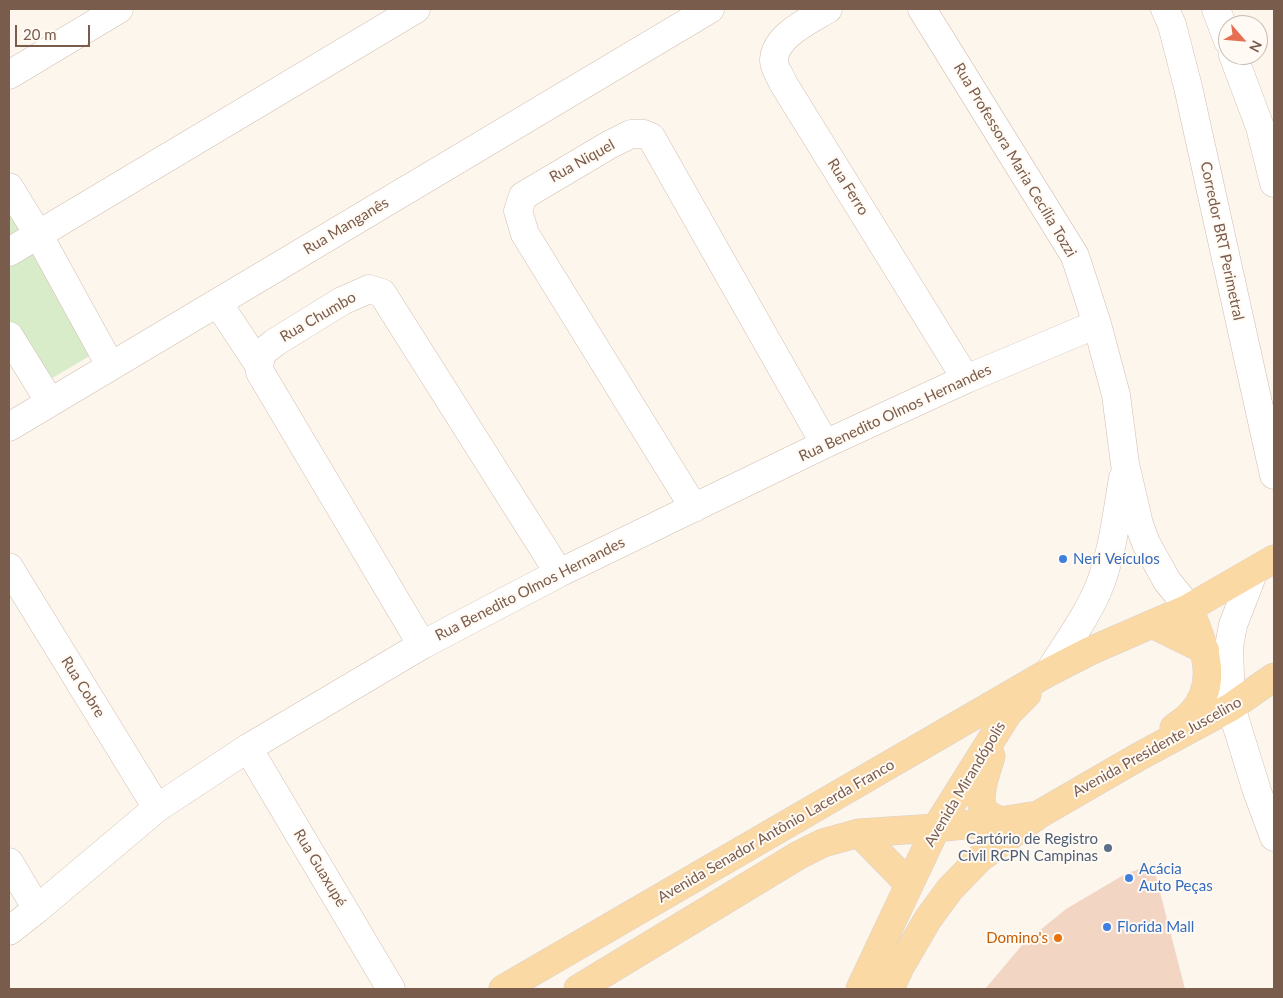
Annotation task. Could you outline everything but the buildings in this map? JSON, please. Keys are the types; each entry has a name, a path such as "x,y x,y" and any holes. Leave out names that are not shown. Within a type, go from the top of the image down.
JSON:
{"main road":[{"path":"1049,672 1090,651 1189,608 1267,563"},
{"path":"1140,756 1192,713 1203,697 1208,680 1208,668 1205,650 1189,608"},
{"path":"1152,624 1205,650"},
{"name":"Avenida Mirandópolis","path":"860,989 936,828 1008,713 1049,672"},
{"name":"Avenida Senador Antônio Lacerda Franco","path":"503,989 1049,672"},
{"name":"Avenida Presidente Juscelino","path":"1038,814 1140,756 1232,707 1274,676"},
{"path":"1002,821 988,814 983,808 982,799 983,782 1008,713"},
{"path":"578,989 799,855 823,843 859,833 1002,821 1038,814"},
{"path":"890,989 914,942 950,889 980,858 1038,814"},
{"path":"859,833 910,884"}],"street":[{"path":"9,75 119,9"},
{"path":"9,252 416,9"},
{"name":"Rua Manganês","path":"9,427 110,365 218,303 710,9"},
{"name":"Rua Ferro","path":"828,9 796,28 778,46 774,62 783,83 966,379"},
{"name":"Rua Professora Maria Cecília Tozzi","path":"922,9 1075,256 1097,324 1116,395 1125,464 1139,524 1146,543 1167,581 1189,608"},
{"name":"Corredor BRT Perimetral","path":"1165,9 1172,24 1188,87 1274,475"},
{"path":"1237,65 1260,127 1274,183"},
{"name":"Rua Niquel","path":"694,508 525,234 518,211 523,196 567,169 631,134 644,134 651,138 825,444"},
{"path":"9,187 38,234 110,365"},
{"name":"Rua Chumbo","path":"259,366 262,353 274,343 342,301 369,289 382,294 559,573"},
{"path":"218,303 259,366 260,372 422,645"},
{"name":"Rua Benedito Olmos Hernandes","path":"9,930 37,909 157,808 248,748 422,645 559,573 825,444 966,379 1097,324"},
{"path":"9,336 50,402"},
{"name":"Rua Professora Maria Cecília Tozzi","path":"1049,672 1088,609 1100,584 1110,552 1125,464"},
{"path":"1267,563 1233,625 1229,647 1232,707 1257,790 1274,837"},
{"name":"Rua Cobre","path":"9,567 157,808"},
{"name":"Rua Guaxupé","path":"248,748 391,989"},
{"path":"9,862 37,909"}],"green space":[{"path":"9,198 98,351 44,383 9,327"}],"place":[{"name":"Neri Veículos","path":"1063,559"},
{"name":"Cartório de Registro Civil RCPN Campinas","path":"1108,848"},
{"name":"Acácia Auto Peças","path":"1129,878"},
{"name":"Florida Mall","path":"1107,927"},
{"name":"Domino's","path":"1058,938"}]}
